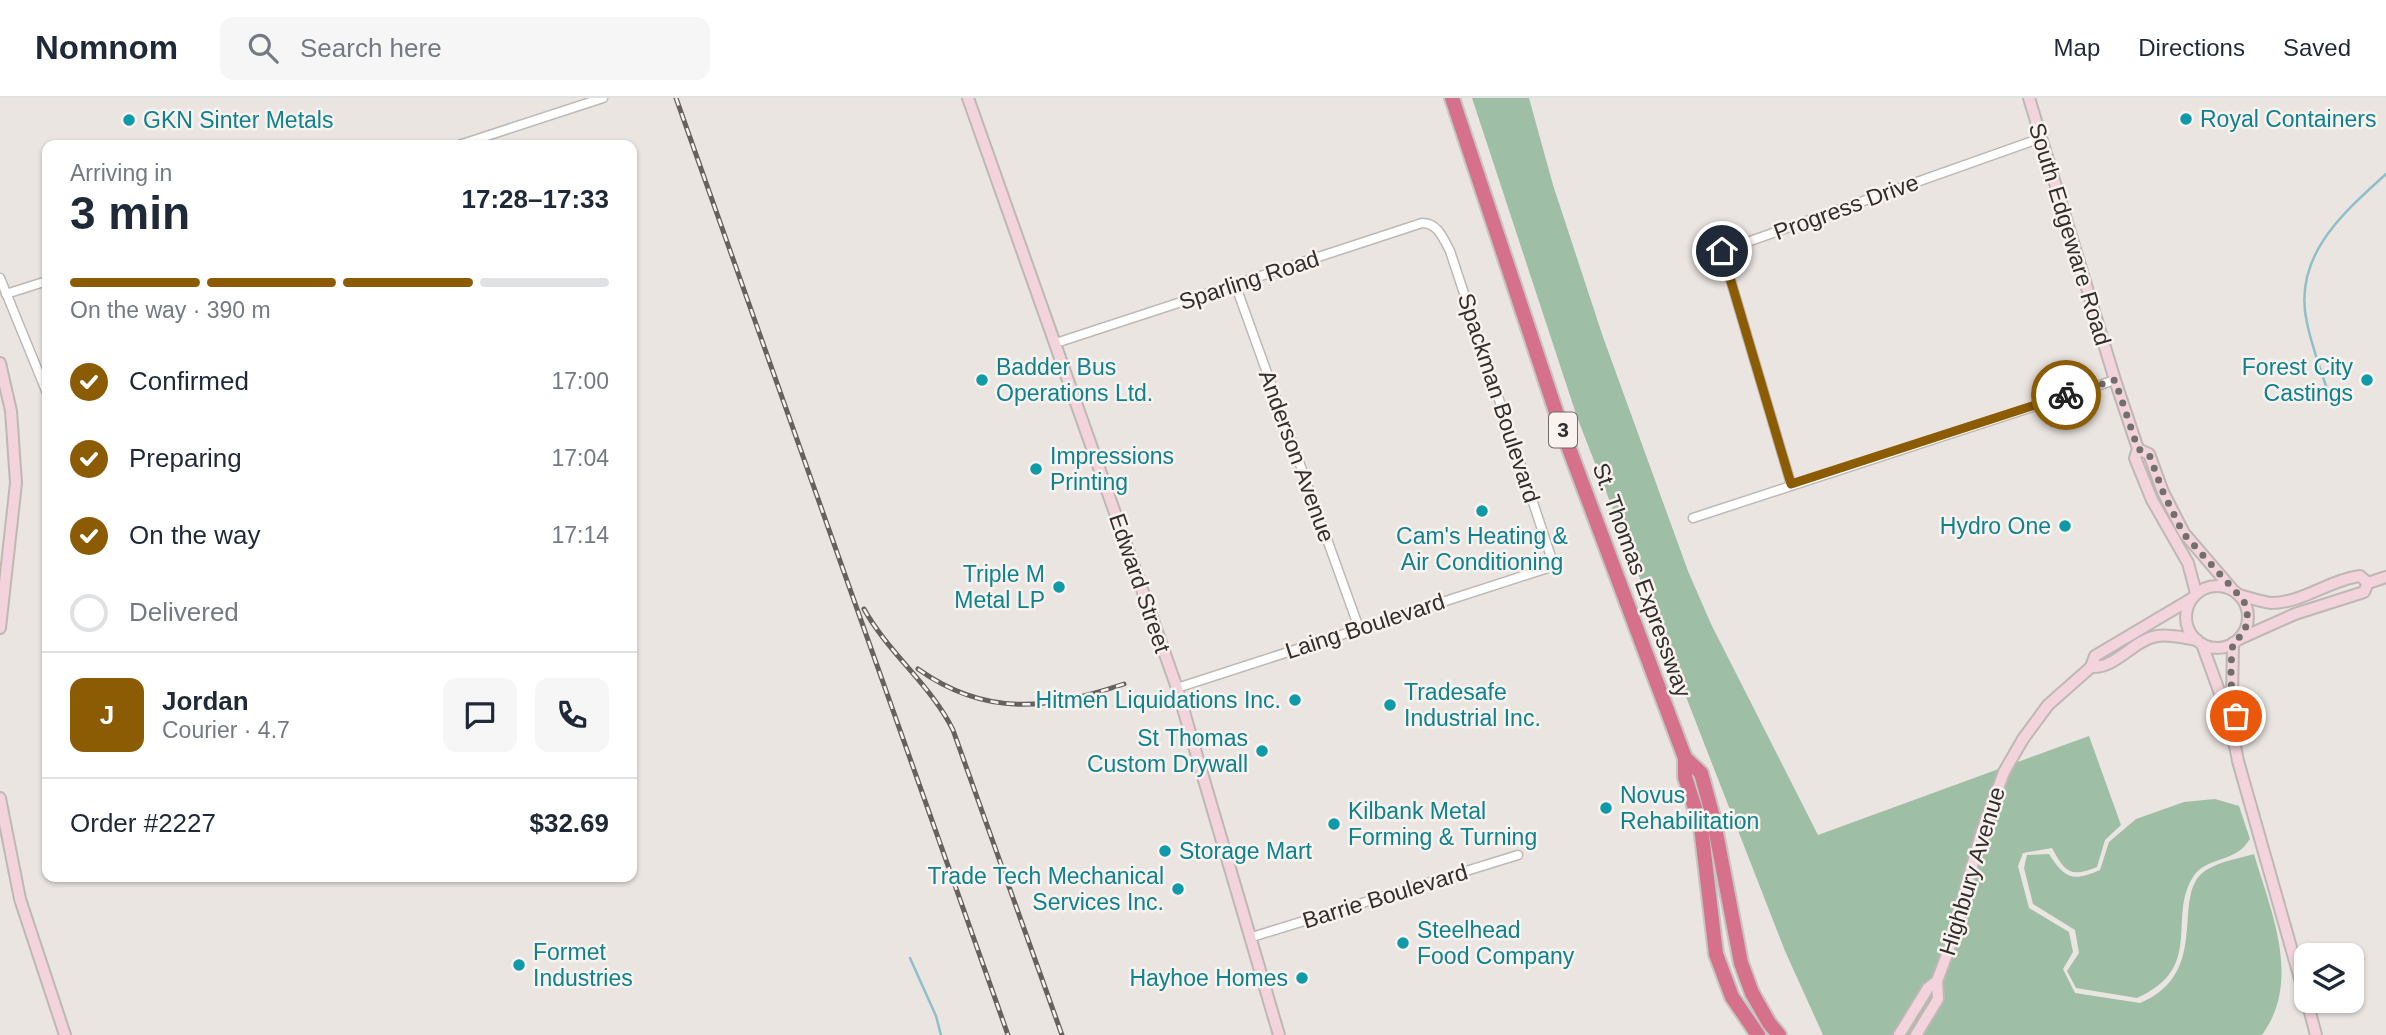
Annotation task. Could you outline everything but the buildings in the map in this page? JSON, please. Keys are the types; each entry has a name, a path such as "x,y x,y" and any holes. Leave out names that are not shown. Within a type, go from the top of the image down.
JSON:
{"highway":[{"name":"St. Thomas Expressway","path":"1452,98 1561,427 1685,758 1685,777 1701,827 1703,864 1716,954 1732,997 1758,1035"},
{"name":"St. Thomas Expressway","path":"1685,758 1701,773 1713,817 1741,963 1758,1003 1779,1035"}],"main road":[{"name":"Edward Street","path":"968,98 1177,688 1279,1035"},
{"name":"South Edgeware Road","path":"2029,98 2138,449 2135,458 2152,500 2188,563 2193,596"},
{"path":"0,363 11,411 15,448 14,516 0,628"},
{"name":"South Edgeware Road","path":"2138,449 2149,454 2163,492 2183,533 2236,592"},
{"path":"2294,954 2233,743 2230,721 2199,642 2187,625 2186,616 2193,596 2214,585 2272,603 2305,596 2349,578 2360,576 2368,583"},
{"path":"2199,642 2217,648 2235,642 2295,614 2364,592 2368,583 2386,577"},
{"path":"2236,592 2244,601 2248,618 2235,642 2232,701 2245,760 2242,768"},
{"name":"Highbury Avenue","path":"1916,1035 1938,999 1937,981 1949,949 1981,834 2004,772 2023,739 2048,705 2091,667 2095,656 2193,596"},
{"name":"Highbury Avenue","path":"2091,667 2101,668 2141,642 2158,636 2199,642"},
{"path":"0,798 20,899 65,1035"},
{"name":"Highbury Avenue","path":"1899,1035 1928,988 1937,981"},
{"path":"2310,1013 2316,1035"}],"street":[{"path":"474,140 603,98"},
{"name":"Progress Drive","path":"1791,484 1722,251 2041,138"},
{"name":"Sparling Road","path":"1056,343 1422,223 1430,223 1440,231"},
{"name":"Spackman Boulevard","path":"1440,231 1450,251 1554,566"},
{"path":"0,278 42,382"},
{"path":"6,295 42,283"},
{"name":"Anderson Avenue","path":"1235,284 1359,628"},
{"path":"1693,518 2115,380"},
{"name":"Laing Boulevard","path":"1177,688 1554,566"},
{"name":"Barrie Boulevard","path":"1252,937 1518,855"}],"green space":[{"path":"1472,98 1529,98 1553,185 1603,337 1688,571 1711,624 1818,835 2089,736 2121,825 2105,840 2097,867 2080,872 2069,871 2052,848 2023,853 2018,866 2029,908 2069,932 2073,952 2063,969 2075,993 2140,1003 2163,989 2176,972 2184,953 2188,913 2196,880 2213,866 2254,854 2275,922 2282,969 2274,1014 2262,1035 1823,1035 1785,951 1577,417"},
{"path":"2215,799 2239,806 2250,839 2233,855 2208,864 2193,877 2183,905 2180,949 2176,963 2168,975 2156,987 2137,998 2076,988 2067,971 2079,953 2075,930 2033,904 2024,868 2027,855 2049,854 2060,869 2070,876 2091,874 2100,870 2109,842 2136,819 2184,802"}],"waterway":[{"path":"2329,395 2307,323 2304,299 2307,278 2324,239 2353,205 2386,174"},
{"path":"910,958 936,1016 941,1035"}],"railway":[{"path":"676,98 1008,1035"},
{"path":"864,609 885,641 933,698 953,730 1062,1035"},
{"path":"918,669 969,696 1018,704 1069,699 1124,684"}],"way so far":[{"path":"2066,395 2115,380 2138,449 2149,454 2155,474 2183,533 2244,601 2248,618 2243,634 2233,643 2231,657 2232,701 2236,716"}],"place":[{"name":"Royal Containers","path":"2186,119"},
{"name":"GKN Sinter Metals","path":"129,120"},
{"name":"Badder Bus Operations Ltd.","path":"982,380"},
{"name":"Forest City Castings","path":"2367,380"},
{"name":"Impressions Printing","path":"1036,469"},
{"name":"Cam's Heating & Air Conditioning","path":"1482,511"},
{"name":"Hydro One","path":"2065,526"},
{"name":"Triple M Metal LP","path":"1059,587"},
{"name":"Hitmen Liquidations Inc.","path":"1295,700"},
{"name":"Tradesafe Industrial Inc.","path":"1390,705"},
{"name":"St Thomas Custom Drywall","path":"1262,751"},
{"name":"Novus Rehabilitation","path":"1606,808"},
{"name":"Kilbank Metal Forming & Turning","path":"1334,824"},
{"name":"Storage Mart","path":"1165,851"},
{"name":"Trade Tech Mechanical Services Inc.","path":"1178,889"},
{"name":"Steelhead Food Company","path":"1403,943"},
{"name":"Formet Industries","path":"519,965"},
{"name":"Hayhoe Homes","path":"1302,978"}],"route":[{"path":"1722,251 1791,484 2066,395"}]}
